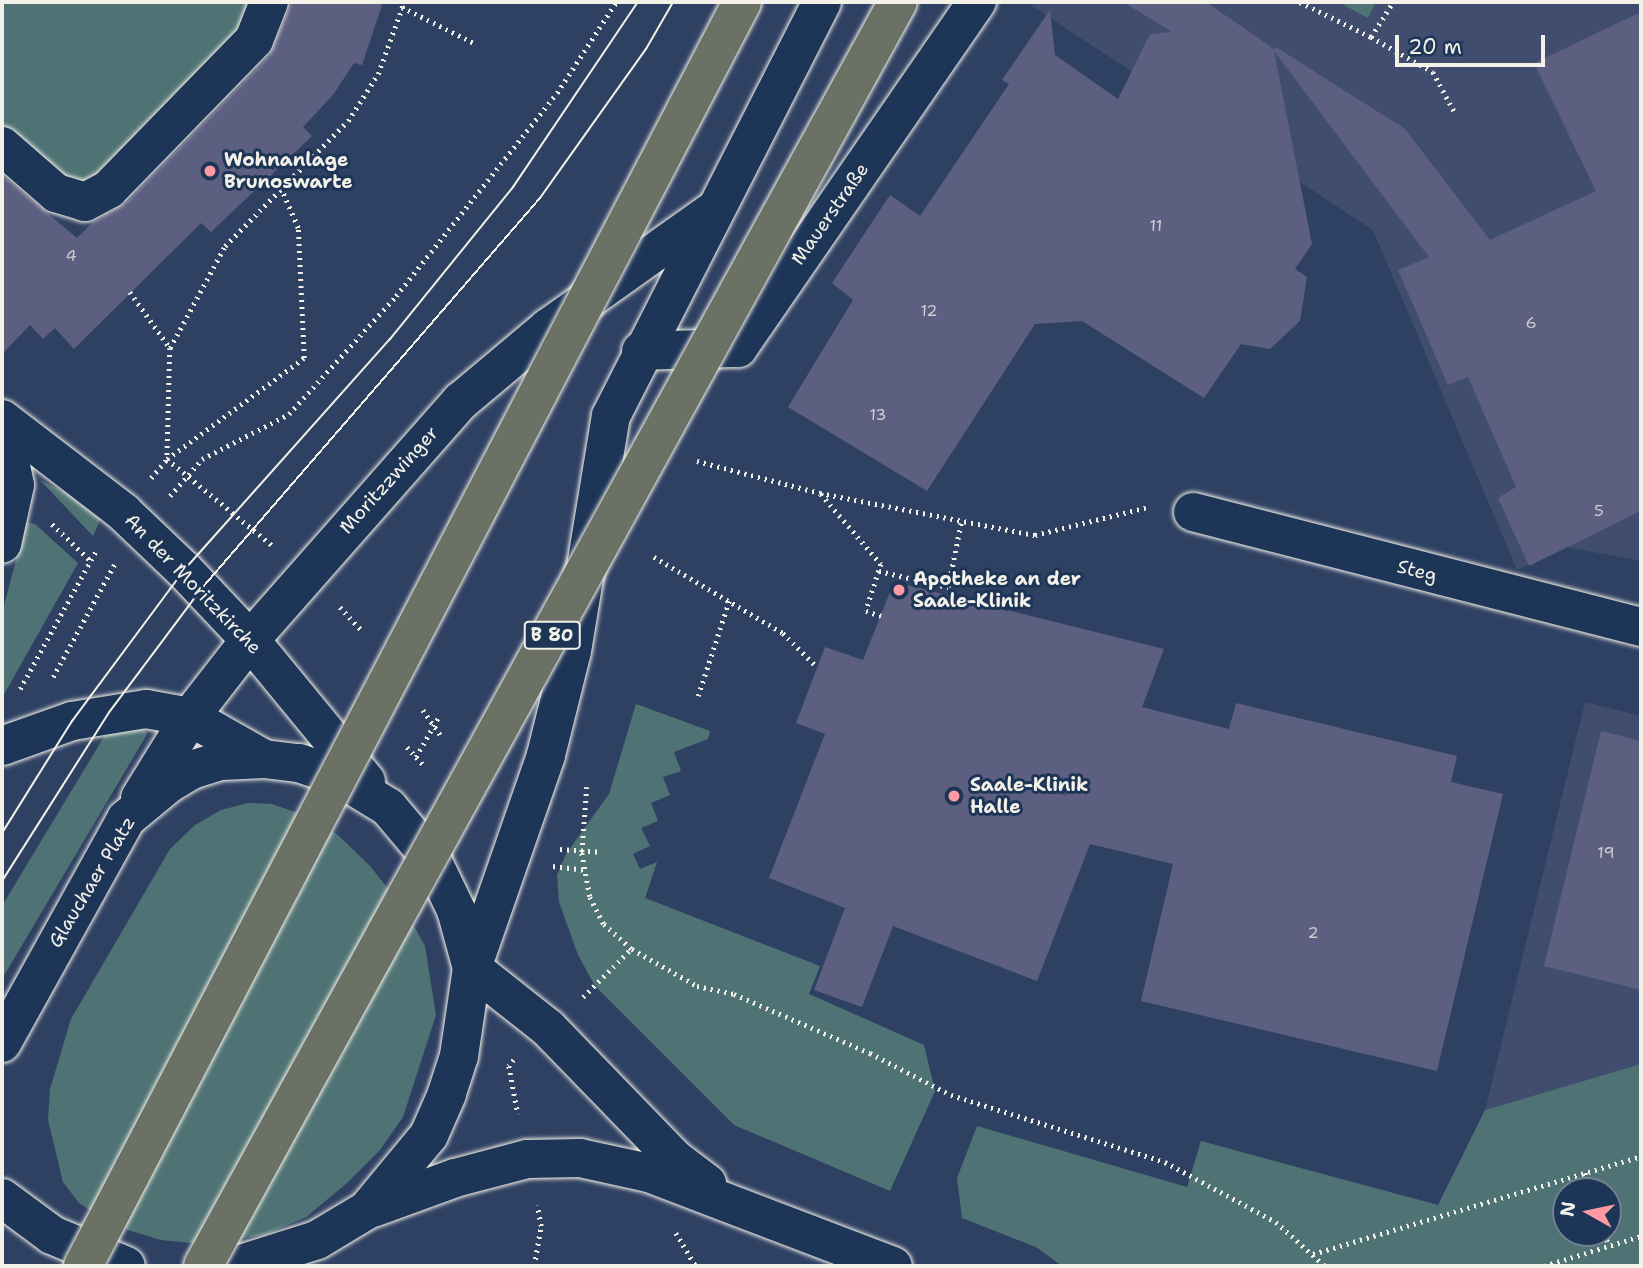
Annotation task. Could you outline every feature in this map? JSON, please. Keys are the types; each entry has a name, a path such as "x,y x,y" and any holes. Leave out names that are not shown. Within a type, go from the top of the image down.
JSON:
{"main road":[{"path":"83,1266 742,2"},
{"name":"B 80","path":"203,1266 898,2"}],"street":[{"path":"10,155 56,193 85,202 109,189 254,40 269,2"},
{"name":"Moritzzwinger","path":"472,968 546,755 572,651 611,416 641,351 719,206 822,2"},
{"name":"Mauerstraße","path":"641,351 738,348 977,2"},
{"name":"Moritzzwinger","path":"126,819 190,717 250,640 461,401 548,328 719,206"},
{"path":"2,421 15,485 2,544"},
{"name":"An der Moritzkirche","path":"2,421 131,520 250,640 388,807"},
{"name":"Steg","path":"1194,512 1641,628"},
{"name":"Glauchaer Platz","path":"10,744 110,711 146,709 190,717 264,759"},
{"name":"Glauchaer Platz","path":"2,1043 126,819 191,770 222,761 264,759 299,763 337,776 388,807 431,858 456,910 472,968 459,1056 447,1094 429,1135 368,1210 310,1253 234,1266"},
{"path":"472,968 548,1028 676,1160 735,1204"},
{"path":"368,1210 455,1178 549,1158 608,1161 735,1204 894,1266"},
{"path":"2,1199 52,1235 126,1266"}],"path":[{"path":"13,702 90,559 202,459 289,414 387,306 542,113 616,2"},
{"path":"1300,2 1433,72 1454,111"},
{"path":"1371,37 1393,2"},
{"path":"167,458 170,348 225,246 280,186 348,121 378,74 403,4 476,44"},
{"path":"10,744 121,552 131,520 167,458 304,358 298,228 280,186"},
{"path":"130,292 170,348"},
{"path":"684,457 820,494 1035,535 1158,504 1194,512"},
{"path":"820,494 881,564 866,611 881,616"},
{"path":"880,571 948,587 961,523"},
{"path":"654,557 783,633 817,667"},
{"path":"698,696 729,601"},
{"path":"416,757 439,716"},
{"path":"588,781 582,834 584,870 604,924 645,958 697,986 734,994 870,1053 951,1096 1166,1162 1276,1222 1325,1266"},
{"path":"1313,1254 1641,1156"},
{"path":"1585,1173 1586,1177"},
{"path":"534,1266 541,1226"},
{"path":"672,1226 696,1266"},
{"path":"1622,1242 1641,1236"},
{"path":"1544,1266 1606,1247"}],"shaded area":[{"path":"1026,2 1641,2 1641,561 1567,547 1517,570 1373,230"},
{"path":"1585,702 1641,716 1641,1064 1485,1110"}],"green space":[{"path":"2,2 269,2 85,202 2,146"},
{"path":"1338,2 1376,2 1368,18"},
{"path":"40,480 86,503 101,518 93,536"},
{"path":"26,522 35,524 78,563 2,698 2,613"},
{"path":"636,704 710,731 708,739 674,752 681,771 663,777 670,795 651,803 658,821 641,828 650,846 633,854 640,869 657,862 645,898 820,966 809,994 924,1045 935,1091 890,1191 734,1125 595,986 578,955 559,902 557,875 566,854 609,794"},
{"path":"137,725 147,732 146,736 2,979 2,906 108,730"},
{"path":"248,803 272,804 304,815 338,835 370,866 405,910 425,946 436,1015 403,1117 380,1150 346,1184 306,1217 264,1235 202,1244 161,1240 115,1226 79,1203 63,1182 48,1120 50,1089 71,1019 170,849 195,825 221,810"},
{"path":"1641,1064 1641,1266 1062,1266 1036,1247 962,1218 957,1178 977,1126 1187,1187 1201,1141 1438,1205 1485,1110"}],"building":[{"name":"Wohnanlage Brunoswarte","path":"292,2 383,2 362,65 354,63 333,95 303,127 312,136 211,232 201,223 74,349 55,328 43,339 30,325 2,354 2,175 77,238 93,222 125,204 270,55"},
{"path":"1123,2 1206,2 1274,49 1276,47 1405,129 1490,240 1596,191 1534,63 1641,12 1641,511 1529,566 1498,498 1516,487 1468,377 1448,385 1398,270 1429,257 1274,51 1312,244 1295,269 1307,277 1300,321 1270,349 1241,344 1204,398 1082,321 1035,324 927,491 788,407 853,300 832,283 890,195 920,216 1009,84 1002,80 1050,10 1055,55 1118,99 1150,34 1172,32"},
{"path":"894,582 1164,649 1142,707 1229,729 1236,703 1457,756 1451,782 1503,794 1437,1071 1141,1001 1173,864 1090,844 1037,981 893,926 862,1007 814,990 845,908 769,878 825,734 796,723 825,647 863,660"},
{"path":"1601,731 1641,741 1641,990 1544,966"}],"tram line":[{"path":"2,833 72,721 184,570 390,339 513,187 638,2"},
{"path":"2,881 110,711 202,588 540,198 646,49 673,2"}],"place":[{"name":"Wohnanlage Brunoswarte","path":"210,171"},
{"name":"Apotheke an der Saale-Klinik","path":"899,590"},
{"name":"Saale-Klinik Halle","path":"954,796"}]}
